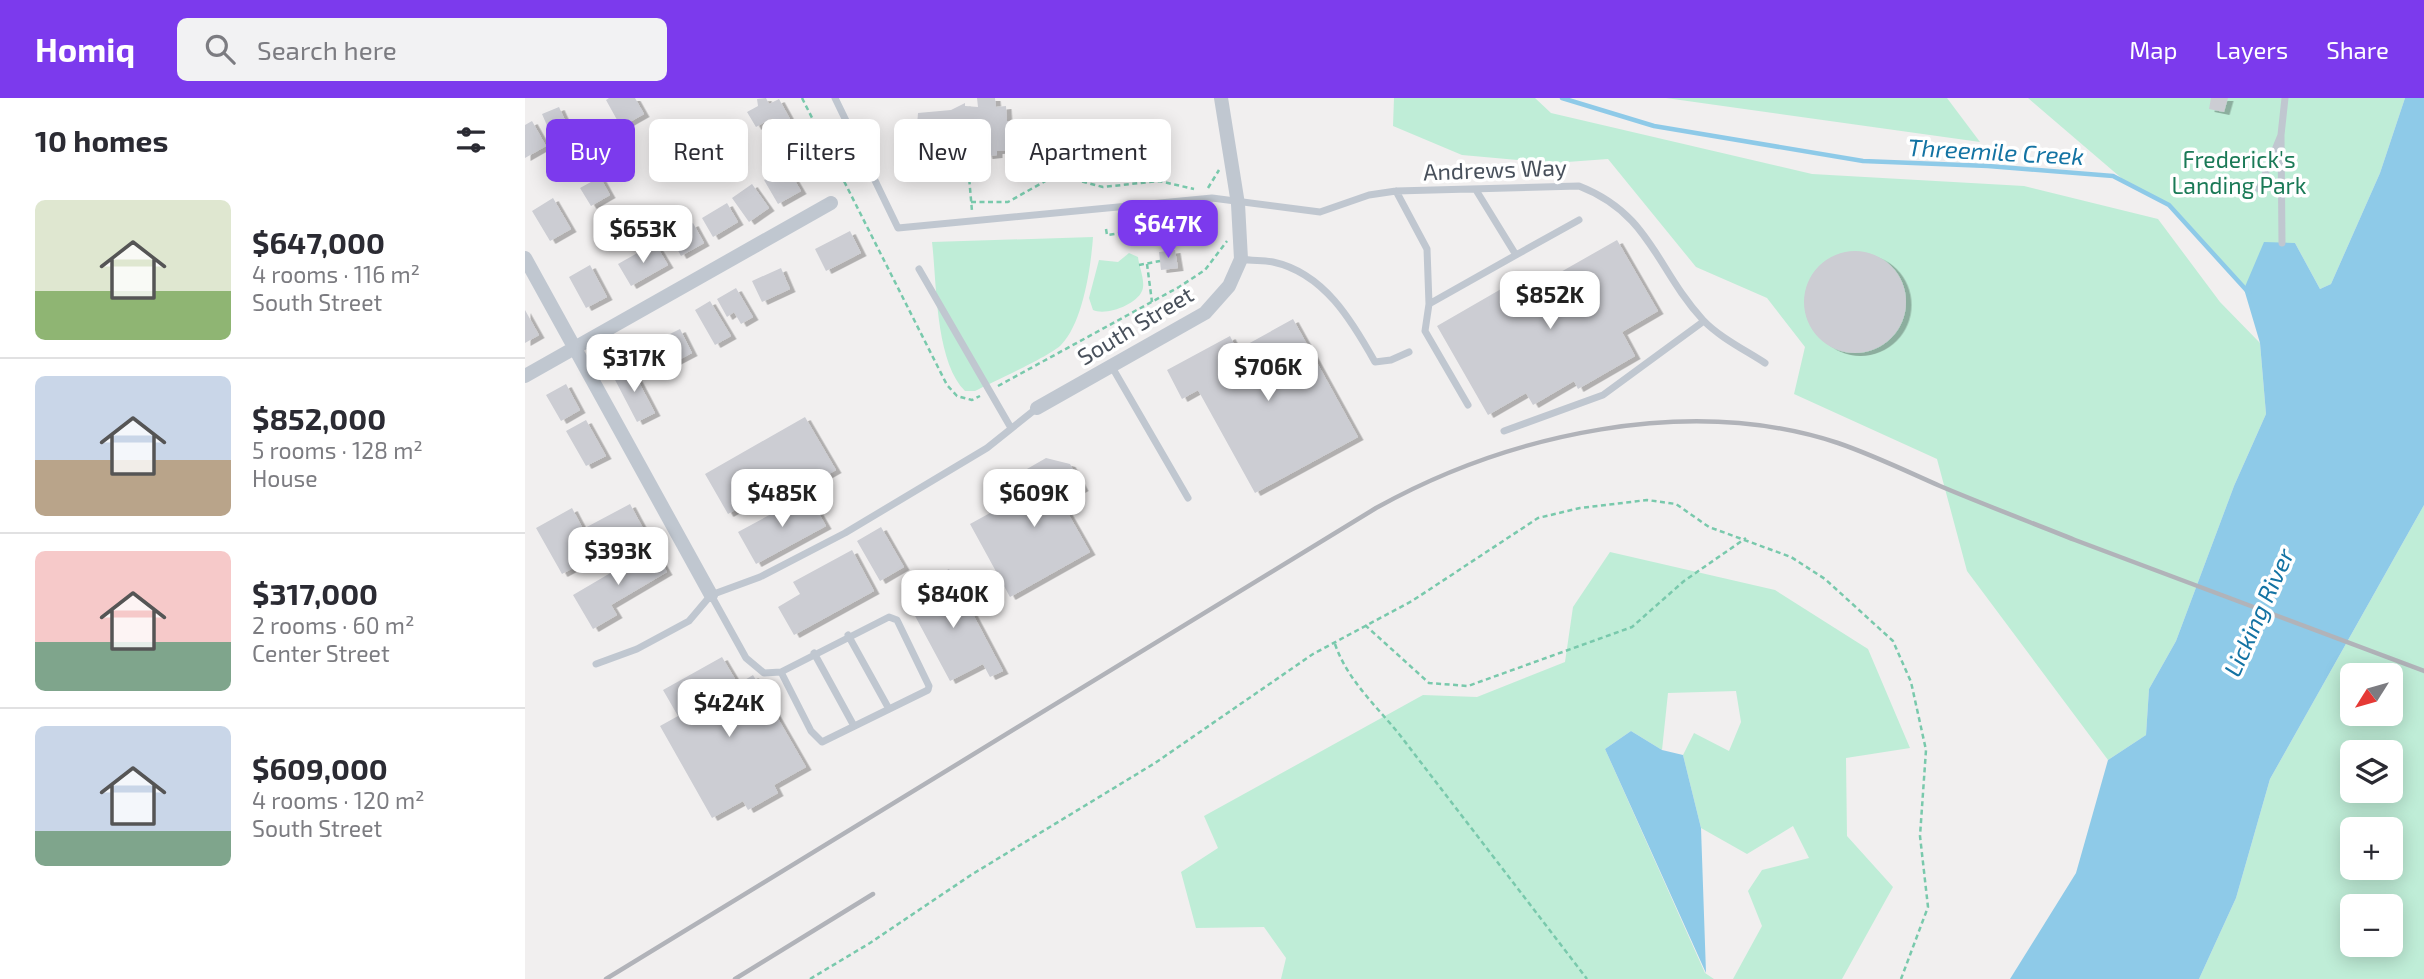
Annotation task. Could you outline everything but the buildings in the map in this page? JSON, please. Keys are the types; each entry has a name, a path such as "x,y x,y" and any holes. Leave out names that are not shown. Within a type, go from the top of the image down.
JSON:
{"street":[{"name":"South Street","path":"1037,408 1205,313 1229,286 1241,259 1231,202 1221,98"},
{"path":"525,376 831,203"},
{"path":"525,258 711,595"}],"lane":[{"name":"Andrews Way","path":"835,98 898,228 1212,198 1320,212 1369,195 1396,191 1476,190 1557,184 1579,186 1605,196 1629,214 1704,321 1765,363"},
{"path":"2282,243 2281,135 2285,98"},
{"path":"2259,189 2281,135"},
{"path":"1476,190 1516,255"},
{"path":"1396,191 1427,249 1429,304 1425,331 1468,405"},
{"path":"1429,304 1579,220"},
{"path":"1241,259 1282,264 1321,287 1342,307 1375,362 1391,360 1409,352"},
{"path":"919,269 1011,428"},
{"path":"1504,431 1603,395 1704,321"},
{"path":"1112,366 1188,498"},
{"path":"596,664 637,649 689,621 711,595 760,577 845,533 987,448 1037,408"},
{"path":"711,595 746,658 764,673 781,672 848,635 889,617 897,620 929,686 928,690 822,742 816,738 781,672"},
{"path":"848,635 889,709"},
{"path":"814,653 854,726"}],"path":[{"path":"802,98 947,385 957,396 972,400 1152,302 1205,271 1228,239"},
{"path":"1217,158 1231,202"},
{"path":"971,202 1008,202 1056,175 1103,187 1160,181 1200,190 1211,185 1219,170"},
{"path":"969,182 973,221"},
{"path":"1103,187 1104,200"},
{"path":"1106,229 1107,235 1143,231 1153,235 1167,251"},
{"path":"1139,265 1160,261"},
{"path":"1147,264 1152,302"},
{"path":"810,979 870,943 971,875 1155,763 1313,654 1412,601 1538,518 1580,508 1647,500 1676,504 1709,527 1746,538 1791,557 1825,579 1893,641 1911,682 1926,751 1920,836 1929,907 1901,979"},
{"path":"1365,625 1429,683 1468,686 1632,627 1684,580 1746,538"},
{"path":"1334,643 1344,666 1360,688 1395,728 1587,979"}],"green space":[{"path":"1394,98 1535,98 1551,113 1812,174 2024,186 2158,219 2220,302 2260,343 2266,414 2234,486 2176,641 2149,689 2146,735 2108,760 1967,571 1937,459 1794,394 1805,347 1767,298 1696,267 1608,159 1553,163 1462,155 1393,126"},
{"path":"1666,98 1947,98 1980,142"},
{"name":"Frederick's Landing Park","path":"2028,98 2405,98 2380,173 2331,284 2320,289 2295,243 2254,270 2244,289 2169,205 2126,182"},
{"path":"1093,237 1088,278 1080,309 1069,335 1061,345 1034,362 975,391 965,391 955,378 943,342 932,242"},
{"path":"1129,253 1138,257 1143,279 1139,296 1120,308 1105,312 1093,310 1089,298 1099,260 1118,262"},
{"path":"2424,505 2424,979 2199,979 2236,898 2270,779"},
{"path":"1610,552 1775,590 1868,649 1910,748 1846,758 1847,836 1893,887 1842,979 1733,979 1762,926 1748,891 1762,870 1809,858 1793,826 1747,854 1701,828 1683,755 1694,733 1729,751 1741,722 1736,691 1668,693 1662,750 1631,731 1605,749 1705,973 1714,979 1281,979 1286,958 1264,927 1196,928 1181,872 1218,848 1204,816 1423,695 1477,697 1565,662 1573,607"}],"water":[{"name":"Licking River","path":"2405,98 2424,98 2424,505 2270,779 2236,898 2199,979 2010,979 2076,873 2108,760 2146,735 2149,689 2176,641 2234,486 2266,414 2260,343 2244,289 2264,242 2295,243 2320,289 2331,284 2380,173"},
{"path":"1631,731 1662,750 1683,755 1701,828 1706,973 1605,749"}],"waterway":[{"name":"Threemile Creek","path":"1562,98 1654,126 1863,161 1988,166 2113,176 2169,205 2249,293"}],"railway":[{"path":"606,979 1376,508 1428,482 1483,460 1541,442 1601,429 1661,423 1722,422 1781,429 1838,443 2075,540 2424,671"},
{"path":"735,979 873,894"}]}
